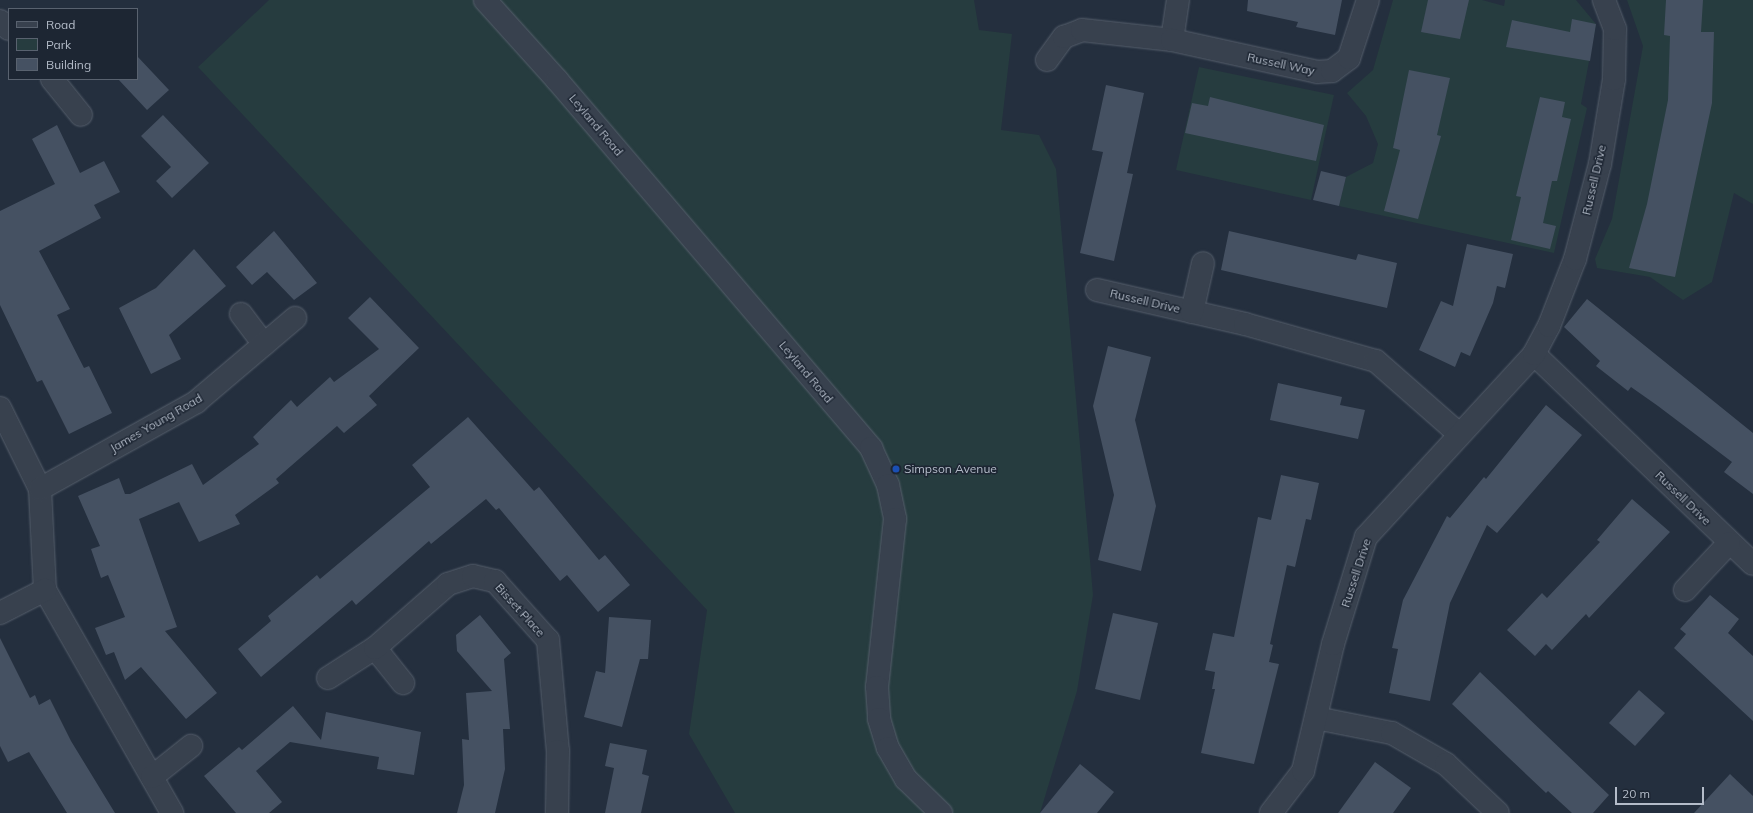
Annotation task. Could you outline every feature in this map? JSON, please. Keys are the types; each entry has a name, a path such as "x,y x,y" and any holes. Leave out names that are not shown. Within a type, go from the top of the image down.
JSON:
{"street":[{"name":"Leyland Road","path":"485,0 557,80 871,448 888,485 895,520 877,687 879,719 888,748 906,779 932,810"},
{"path":"1172,40 1178,0"},
{"name":"Russell Way","path":"1047,60 1064,37 1082,30 1172,40 1318,72 1332,71 1349,58 1368,0"},
{"name":"Russell Drive","path":"1271,813 1303,771 1334,644 1366,537 1458,433 1534,354 1549,326 1575,259 1600,164 1614,72 1615,29 1604,0"},
{"path":"0,21 8,28"},
{"path":"53,80 81,115"},
{"name":"Russell Drive","path":"1192,312 1203,263"},
{"name":"Russell Drive","path":"1097,290 1330,346 1376,361 1458,433"},
{"path":"241,314 264,344"},
{"name":"James Young Road","path":"40,489 196,402 295,318"},
{"name":"Russell Drive","path":"1534,354 1729,543 1753,564"},
{"path":"0,408 40,489 45,590 172,813"},
{"path":"1685,590 1729,543"},
{"name":"Bisset Place","path":"328,678 375,648 448,584 473,576 495,581 548,640 558,751 557,813"},
{"path":"0,614 45,590"},
{"path":"375,648 403,683"},
{"path":"1316,718 1392,733 1446,764 1498,813"},
{"path":"152,777 191,746"}],"green space":[{"path":"269,0 974,0 979,30 1012,34 1001,130 1039,135 1056,169 1093,595 1077,691 1040,813 941,813 931,805 924,813 735,813 689,734 707,610 198,67"},
{"path":"1393,0 1482,0 1504,6 1505,0 1576,0 1596,24 1581,104 1587,108 1554,253 1339,206 1346,177 1373,163 1378,144 1366,116 1347,93 1373,70"},
{"path":"1627,0 1753,0 1753,204 1734,193 1712,282 1683,300 1650,277 1597,268 1595,259 1612,219 1643,46"},
{"path":"1199,67 1334,95 1311,200 1176,170"}],"building":[{"path":"1248,0 1342,0 1335,35 1296,27 1298,22 1247,11"},
{"path":"1428,0 1469,0 1460,39 1421,32"},
{"path":"1666,0 1703,0 1701,32 1714,32 1712,103 1675,277 1629,268 1647,204 1668,100 1670,36 1664,35"},
{"path":"1572,19 1596,24 1590,61 1506,47 1512,20 1570,32"},
{"path":"138,57 169,90 147,110 119,80 138,80"},
{"path":"1409,70 1450,78 1437,135 1441,136 1418,219 1384,211 1400,150 1393,148"},
{"path":"1106,85 1144,93 1127,173 1133,174 1114,261 1080,253 1103,152 1092,150"},
{"path":"1210,97 1324,125 1316,161 1185,133 1192,103 1208,106"},
{"path":"1540,97 1565,102 1562,117 1571,119 1557,181 1552,181 1543,223 1556,226 1550,249 1511,240 1521,197 1516,196"},
{"path":"163,115 209,163 172,198 156,181 171,167 141,136"},
{"path":"57,125 80,173 104,161 120,192 94,205 101,218 39,251 70,309 57,315 84,368 89,366 112,413 69,434 42,380 37,382 0,305 0,211 55,184 32,139"},
{"path":"1321,171 1346,177 1339,206 1313,200"},
{"path":"274,231 317,283 294,300 267,272 252,285 236,267"},
{"path":"1229,231 1356,260 1358,254 1397,263 1387,308 1221,270"},
{"path":"1467,244 1513,254 1505,288 1497,286 1493,303 1470,356 1461,352 1455,367 1419,350 1441,301 1453,306"},
{"path":"194,249 226,286 169,335 181,359 151,374 119,308 156,288"},
{"path":"370,297 419,348 369,396 377,405 344,433 337,426 276,479 279,483 235,515 240,524 199,542 179,502 139,519 177,627 165,631 217,693 186,719 141,667 125,680 114,652 106,655 95,628 125,617 108,575 101,578 91,549 100,546 78,496 119,478 125,494 130,494 192,464 203,485 259,444 253,437 291,400 297,407 330,377 334,382 379,349 348,318"},
{"path":"1587,299 1753,433 1753,494 1724,472 1732,462 1658,406 1631,387 1628,391 1596,366 1600,361 1564,327"},
{"path":"1108,346 1151,357 1135,420 1156,506 1141,571 1098,560 1114,495 1093,406"},
{"path":"1278,383 1342,397 1340,405 1365,410 1358,439 1270,420"},
{"path":"1546,405 1582,435 1497,533 1487,525 1450,603 1430,701 1389,693 1398,649 1392,648 1403,600 1447,516 1450,518 1484,477 1486,479"},
{"path":"468,417 534,491 539,487 599,560 605,555 630,585 598,612 567,575 560,581 499,508 496,510 486,499 431,544 429,541 356,605 352,600 261,677 238,649 271,621 268,616 317,575 320,579 430,487 412,465"},
{"path":"1281,475 1319,483 1311,520 1306,519 1295,567 1287,565 1270,644 1273,645 1269,662 1279,664 1254,764 1201,753 1215,689 1212,689 1215,672 1205,670 1213,633 1234,637 1258,517 1271,520"},
{"path":"1632,499 1670,532 1589,618 1586,614 1552,650 1546,644 1535,656 1507,630 1542,593 1547,598 1600,542 1597,540"},
{"path":"1710,595 1739,619 1728,633 1753,656 1753,721 1674,648 1686,634 1680,629"},
{"path":"1113,613 1158,623 1140,700 1095,689"},
{"path":"480,615 511,653 504,659 510,729 503,729 505,769 495,813 457,813 464,785 462,739 469,740 466,693 492,691 457,651 456,635"},
{"path":"609,617 651,620 648,659 640,659 622,727 584,717 596,671 605,673"},
{"path":"0,638 30,698 35,695 39,705 50,699 71,741 115,813 67,813 29,752 8,762 0,746"},
{"path":"1480,672 1609,795 1593,813 1572,813 1548,791 1546,793 1452,704"},
{"path":"1639,690 1665,713 1635,746 1609,723"},
{"path":"293,706 321,740 326,712 421,732 414,775 377,769 379,757 290,742 256,771 282,802 269,813 236,813 204,776 239,747 242,750"},
{"path":"610,743 647,750 642,774 649,776 641,813 605,813 614,768 605,766"},
{"path":"1375,762 1411,788 1393,813 1338,813"},
{"path":"1080,764 1114,792 1097,813 1040,813"},
{"path":"1730,774 1753,796 1753,813 1694,813"}],"place":[{"name":"Simpson Avenue","path":"896,469"}]}
